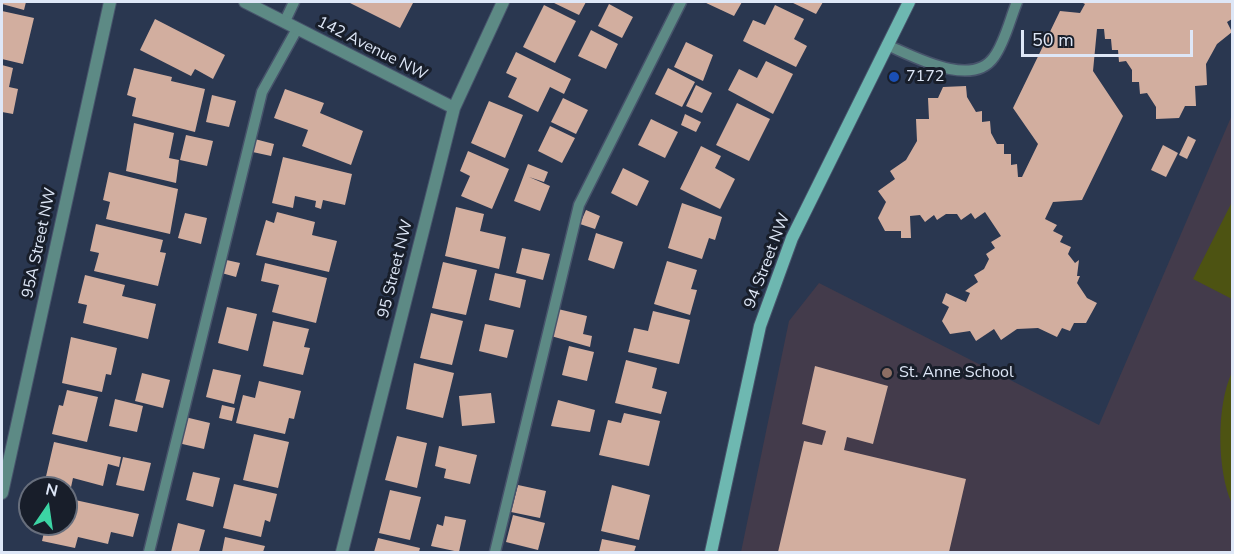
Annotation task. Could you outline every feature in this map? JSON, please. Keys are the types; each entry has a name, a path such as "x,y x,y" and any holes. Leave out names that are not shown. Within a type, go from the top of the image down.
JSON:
{"street":[{"name":"95A Street NW","path":"2,493 110,2"},
{"name":"142 Avenue NW","path":"244,2 454,108"},
{"name":"95 Street NW","path":"342,552 454,108 503,2"},
{"name":"94 Street NW","path":"711,552 760,326 792,238 909,2"}],"lane":[{"path":"285,21 294,2"},
{"path":"495,552 579,205 681,2"},
{"path":"887,45 939,67 978,69 994,58 1017,2"},
{"path":"149,552 262,92 297,29"}],"shaded area":[{"name":"St. Anne School","path":"1232,115 1232,552 741,552 789,321 819,283 1099,425"}],"green space":[{"path":"1232,202 1232,299 1193,279"},
{"path":"1232,372 1232,504 1223,474 1220,438 1223,403"}],"building":[{"path":"2,2 26,2 24,10 2,4"},
{"path":"348,2 411,2 413,3 400,28"},
{"path":"552,2 586,2 579,15"},
{"path":"704,2 742,2 734,16"},
{"path":"791,2 823,2 816,14"},
{"path":"1081,2 1232,2 1232,19 1227,22 1232,32 1217,44 1206,64 1207,85 1195,86 1196,106 1185,106 1179,118 1156,119 1156,107 1147,93 1140,94 1139,82 1132,82 1132,70 1126,61 1119,62 1118,50 1112,50 1111,39 1105,39 1104,29 1097,29 1093,71 1123,116 1082,200 1053,202 1045,219 1057,225 1053,231 1063,236 1060,242 1071,247 1068,254 1075,263 1079,260 1077,276 1080,276 1077,283 1087,298 1097,303 1086,323 1074,323 1070,331 1062,328 1057,337 1038,328 1017,329 1001,340 994,329 976,341 970,331 950,334 942,321 949,307 942,303 946,293 966,302 970,293 965,291 978,282 974,275 984,269 989,259 986,254 995,248 991,242 1001,236 985,212 975,219 971,213 961,220 957,214 946,214 937,220 934,215 925,222 920,215 910,216 911,238 901,238 901,231 885,231 878,218 886,202 878,191 895,179 890,171 906,160 917,141 916,119 929,119 928,98 938,98 943,87 966,86 967,97 976,112 982,111 982,122 990,121 991,133 997,144 1004,144 1004,154 1011,154 1011,165 1017,164 1018,177 1022,177 1038,144 1013,108 1060,11 1080,13 1085,4"},
{"path":"609,4 633,17 622,38 598,26"},
{"path":"544,5 576,21 555,63 523,47"},
{"path":"775,5 804,19 794,39 807,46 796,67 743,41 753,20 765,25"},
{"path":"2,11 34,18 23,64 2,59"},
{"path":"155,19 225,55 213,79 195,69 191,76 140,50"},
{"path":"591,30 618,44 606,69 578,56"},
{"path":"686,42 713,55 703,81 674,67"},
{"path":"516,52 571,79 564,94 550,87 538,112 508,97 517,78 506,73"},
{"path":"766,61 793,74 773,114 728,90 739,69 757,78"},
{"path":"2,65 13,68 9,87 18,89 13,114 2,112"},
{"path":"134,68 172,77 171,81 205,89 195,132 132,116 136,98 127,95"},
{"path":"668,68 695,82 682,107 655,94"},
{"path":"696,85 712,93 702,113 686,106"},
{"path":"285,89 324,103 320,113 363,131 351,165 302,146 308,130 274,118"},
{"path":"212,95 236,101 229,127 206,122"},
{"path":"563,98 588,110 576,134 551,122"},
{"path":"489,101 523,115 505,158 471,143"},
{"path":"737,103 770,119 749,161 716,145"},
{"path":"685,114 701,122 696,132 681,125"},
{"path":"651,119 678,132 665,158 638,145"},
{"path":"134,123 174,133 169,158 179,160 176,183 126,171"},
{"path":"550,126 575,138 562,163 538,151"},
{"path":"186,135 213,141 207,166 180,160"},
{"path":"1188,136 1196,140 1187,159 1179,155"},
{"path":"251,138 274,144 271,156 248,151"},
{"path":"1163,145 1178,153 1166,177 1151,170"},
{"path":"701,146 721,156 715,168 735,179 720,209 680,189"},
{"path":"468,151 509,169 492,209 461,196 470,176 460,171"},
{"path":"283,157 352,174 345,205 323,200 321,209 315,207 316,201 295,196 293,208 272,203"},
{"path":"528,164 548,172 544,182 529,177 550,186 540,211 514,201"},
{"path":"623,168 649,181 637,206 611,193"},
{"path":"109,172 178,189 170,234 106,219 110,202 103,200"},
{"path":"682,203 722,217 715,240 709,238 702,259 668,248"},
{"path":"456,207 484,214 480,231 506,237 499,269 445,256"},
{"path":"586,210 600,216 595,229 580,224"},
{"path":"277,212 315,222 312,235 337,241 329,272 256,255 266,220 274,223"},
{"path":"185,213 207,218 201,244 178,238"},
{"path":"96,224 163,240 160,252 166,253 158,286 94,271 99,253 90,251"},
{"path":"596,233 623,242 614,269 588,260"},
{"path":"522,248 550,254 543,280 516,273"},
{"path":"222,259 240,263 236,277 218,272"},
{"path":"667,261 697,270 691,289 697,290 690,315 654,304"},
{"path":"443,262 477,270 466,315 432,308"},
{"path":"265,263 327,278 316,323 272,312 279,285 261,281"},
{"path":"495,273 526,280 520,308 489,300"},
{"path":"85,275 125,285 122,296 156,304 148,339 83,323 87,305 78,303"},
{"path":"227,307 257,314 248,351 218,343"},
{"path":"558,309 587,316 583,334 592,336 590,347 551,336"},
{"path":"653,311 690,320 679,364 628,352 634,328 648,331"},
{"path":"431,313 463,321 452,365 420,358"},
{"path":"273,321 309,329 304,347 310,348 303,375 263,366"},
{"path":"485,324 514,330 507,358 479,351"},
{"path":"71,337 117,348 111,375 106,374 102,392 62,383"},
{"path":"569,346 594,352 587,381 562,375"},
{"path":"626,360 657,368 652,388 667,392 661,414 615,403"},
{"path":"414,363 454,373 443,418 406,409"},
{"path":"815,366 888,386 873,444 847,437 844,450 966,479 949,552 778,552 804,441 822,445 826,431 802,424"},
{"path":"213,369 241,375 234,404 206,397"},
{"path":"142,373 170,380 163,408 135,401"},
{"path":"259,381 301,391 294,419 289,418 285,434 236,423 243,395 255,398"},
{"path":"67,390 98,397 87,442 52,434 59,405 63,406"},
{"path":"491,393 495,423 462,426 459,396"},
{"path":"115,399 143,406 137,432 109,426"},
{"path":"558,400 595,410 590,432 551,426"},
{"path":"222,405 235,408 232,421 219,418"},
{"path":"624,413 660,421 649,466 599,455 608,420 621,423"},
{"path":"185,417 210,423 204,449 178,443"},
{"path":"254,434 289,442 278,488 243,480"},
{"path":"397,436 427,443 417,488 385,480"},
{"path":"54,442 121,457 119,467 108,464 103,486 78,479 78,476 46,476"},
{"path":"439,446 477,455 470,484 444,478 446,469 435,466"},
{"path":"123,457 151,463 144,491 116,485"},
{"path":"193,472 220,478 213,507 186,500"},
{"path":"234,484 277,494 270,522 265,520 261,537 223,528"},
{"path":"518,485 546,491 540,518 511,512"},
{"path":"612,485 650,495 639,540 601,531"},
{"path":"390,490 421,497 410,540 379,533"},
{"path":"78,501 139,514 133,537 111,532 108,544 78,537 75,548 42,541 43,536 78,536"},
{"path":"513,515 545,523 538,550 506,542"},
{"path":"445,516 466,520 459,552 431,546 437,524 443,526"},
{"path":"178,523 205,530 199,552 171,552"},
{"path":"225,537 265,546 263,552 222,552"},
{"path":"378,538 420,548 419,552 374,552"},
{"path":"602,539 636,546 634,552 599,552"}],"place":[{"name":"7172","path":"894,77"},
{"name":"St. Anne School","path":"887,373"}]}
